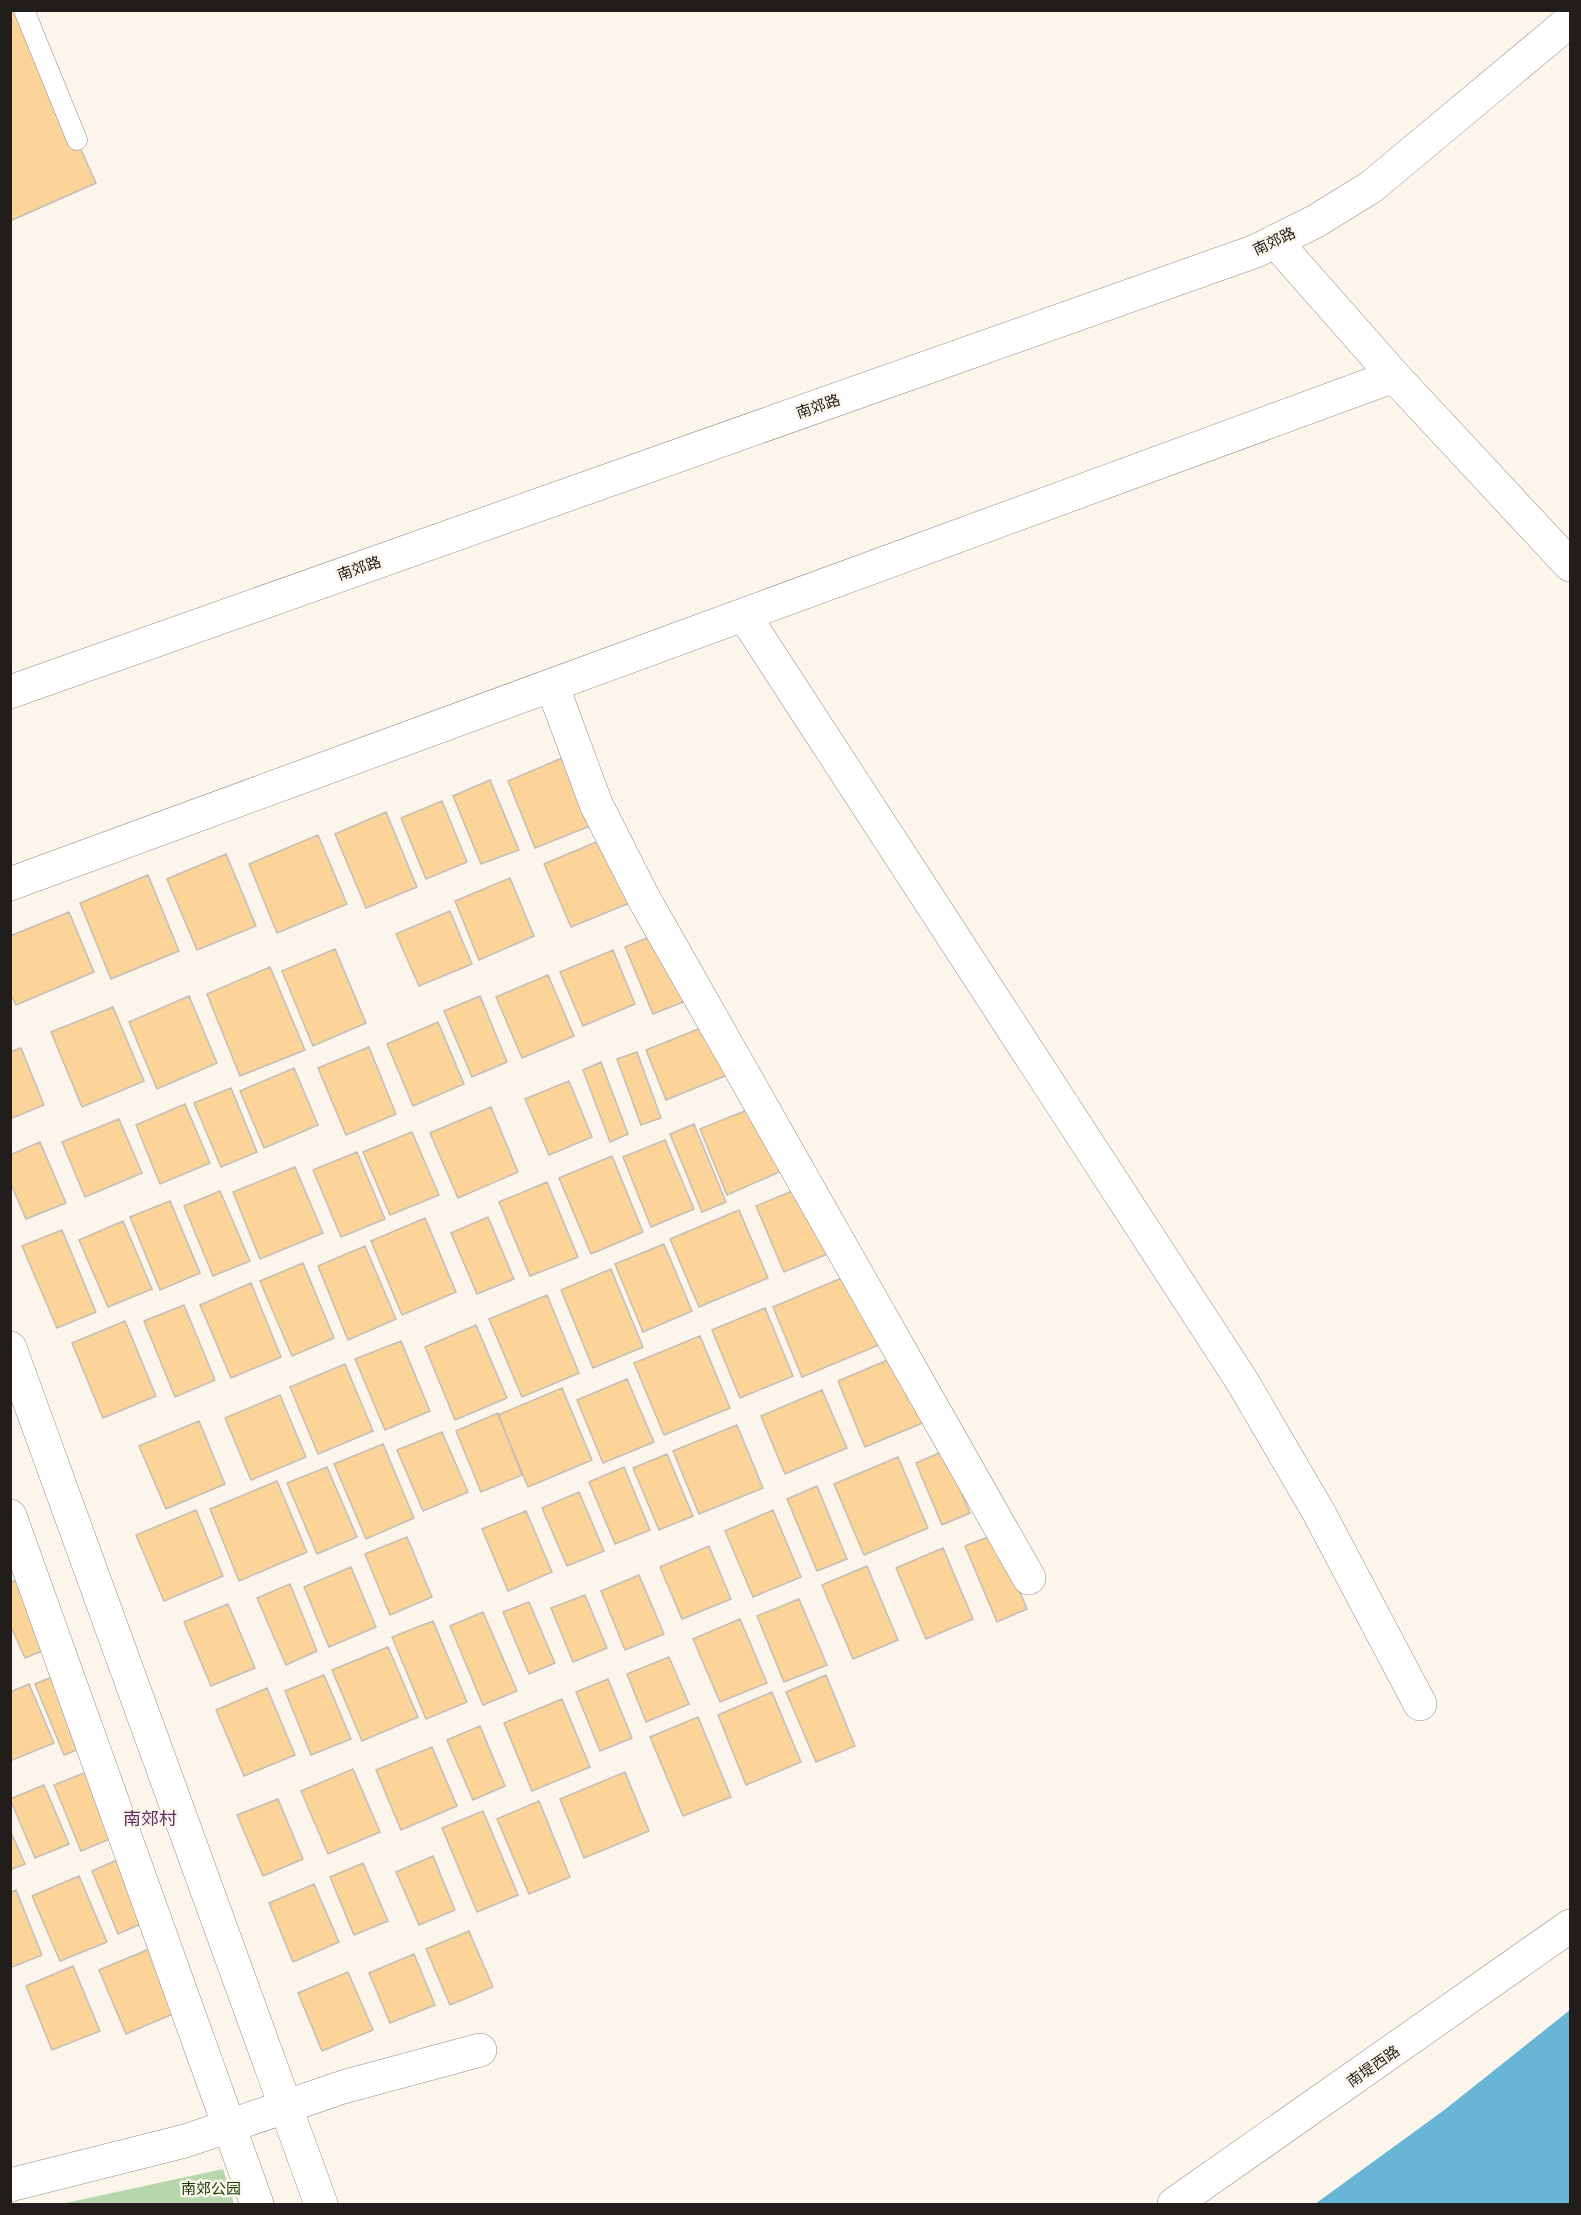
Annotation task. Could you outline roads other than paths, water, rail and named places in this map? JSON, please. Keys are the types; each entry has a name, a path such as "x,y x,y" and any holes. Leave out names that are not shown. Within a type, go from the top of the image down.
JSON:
{"street":[{"name":"南郊路","path":"10,692 1244,255 1316,221 1371,187 1570,21"},
{"path":"1275,241 1394,376 1570,565"},
{"path":"10,884 1394,376"},
{"path":"744,615 1242,1381 1318,1511 1420,1704"},
{"path":"552,685 596,804 643,897 1029,1578"},
{"path":"10,1348 321,2205"},
{"path":"10,1516 257,2205"},
{"name":"南堤西路","path":"1174,2205 1570,1926"},
{"path":"10,2185 185,2141 343,2087 480,2050"}],"lane":[{"path":"24,10 76,140"}],"water":[{"path":"1570,2010 1570,2204 1315,2204 1443,2111"}],"district":[{"name":"南郊村","path":"150,1818"}],"park label":[{"name":"南郊公园","path":"211,2188"}]}
